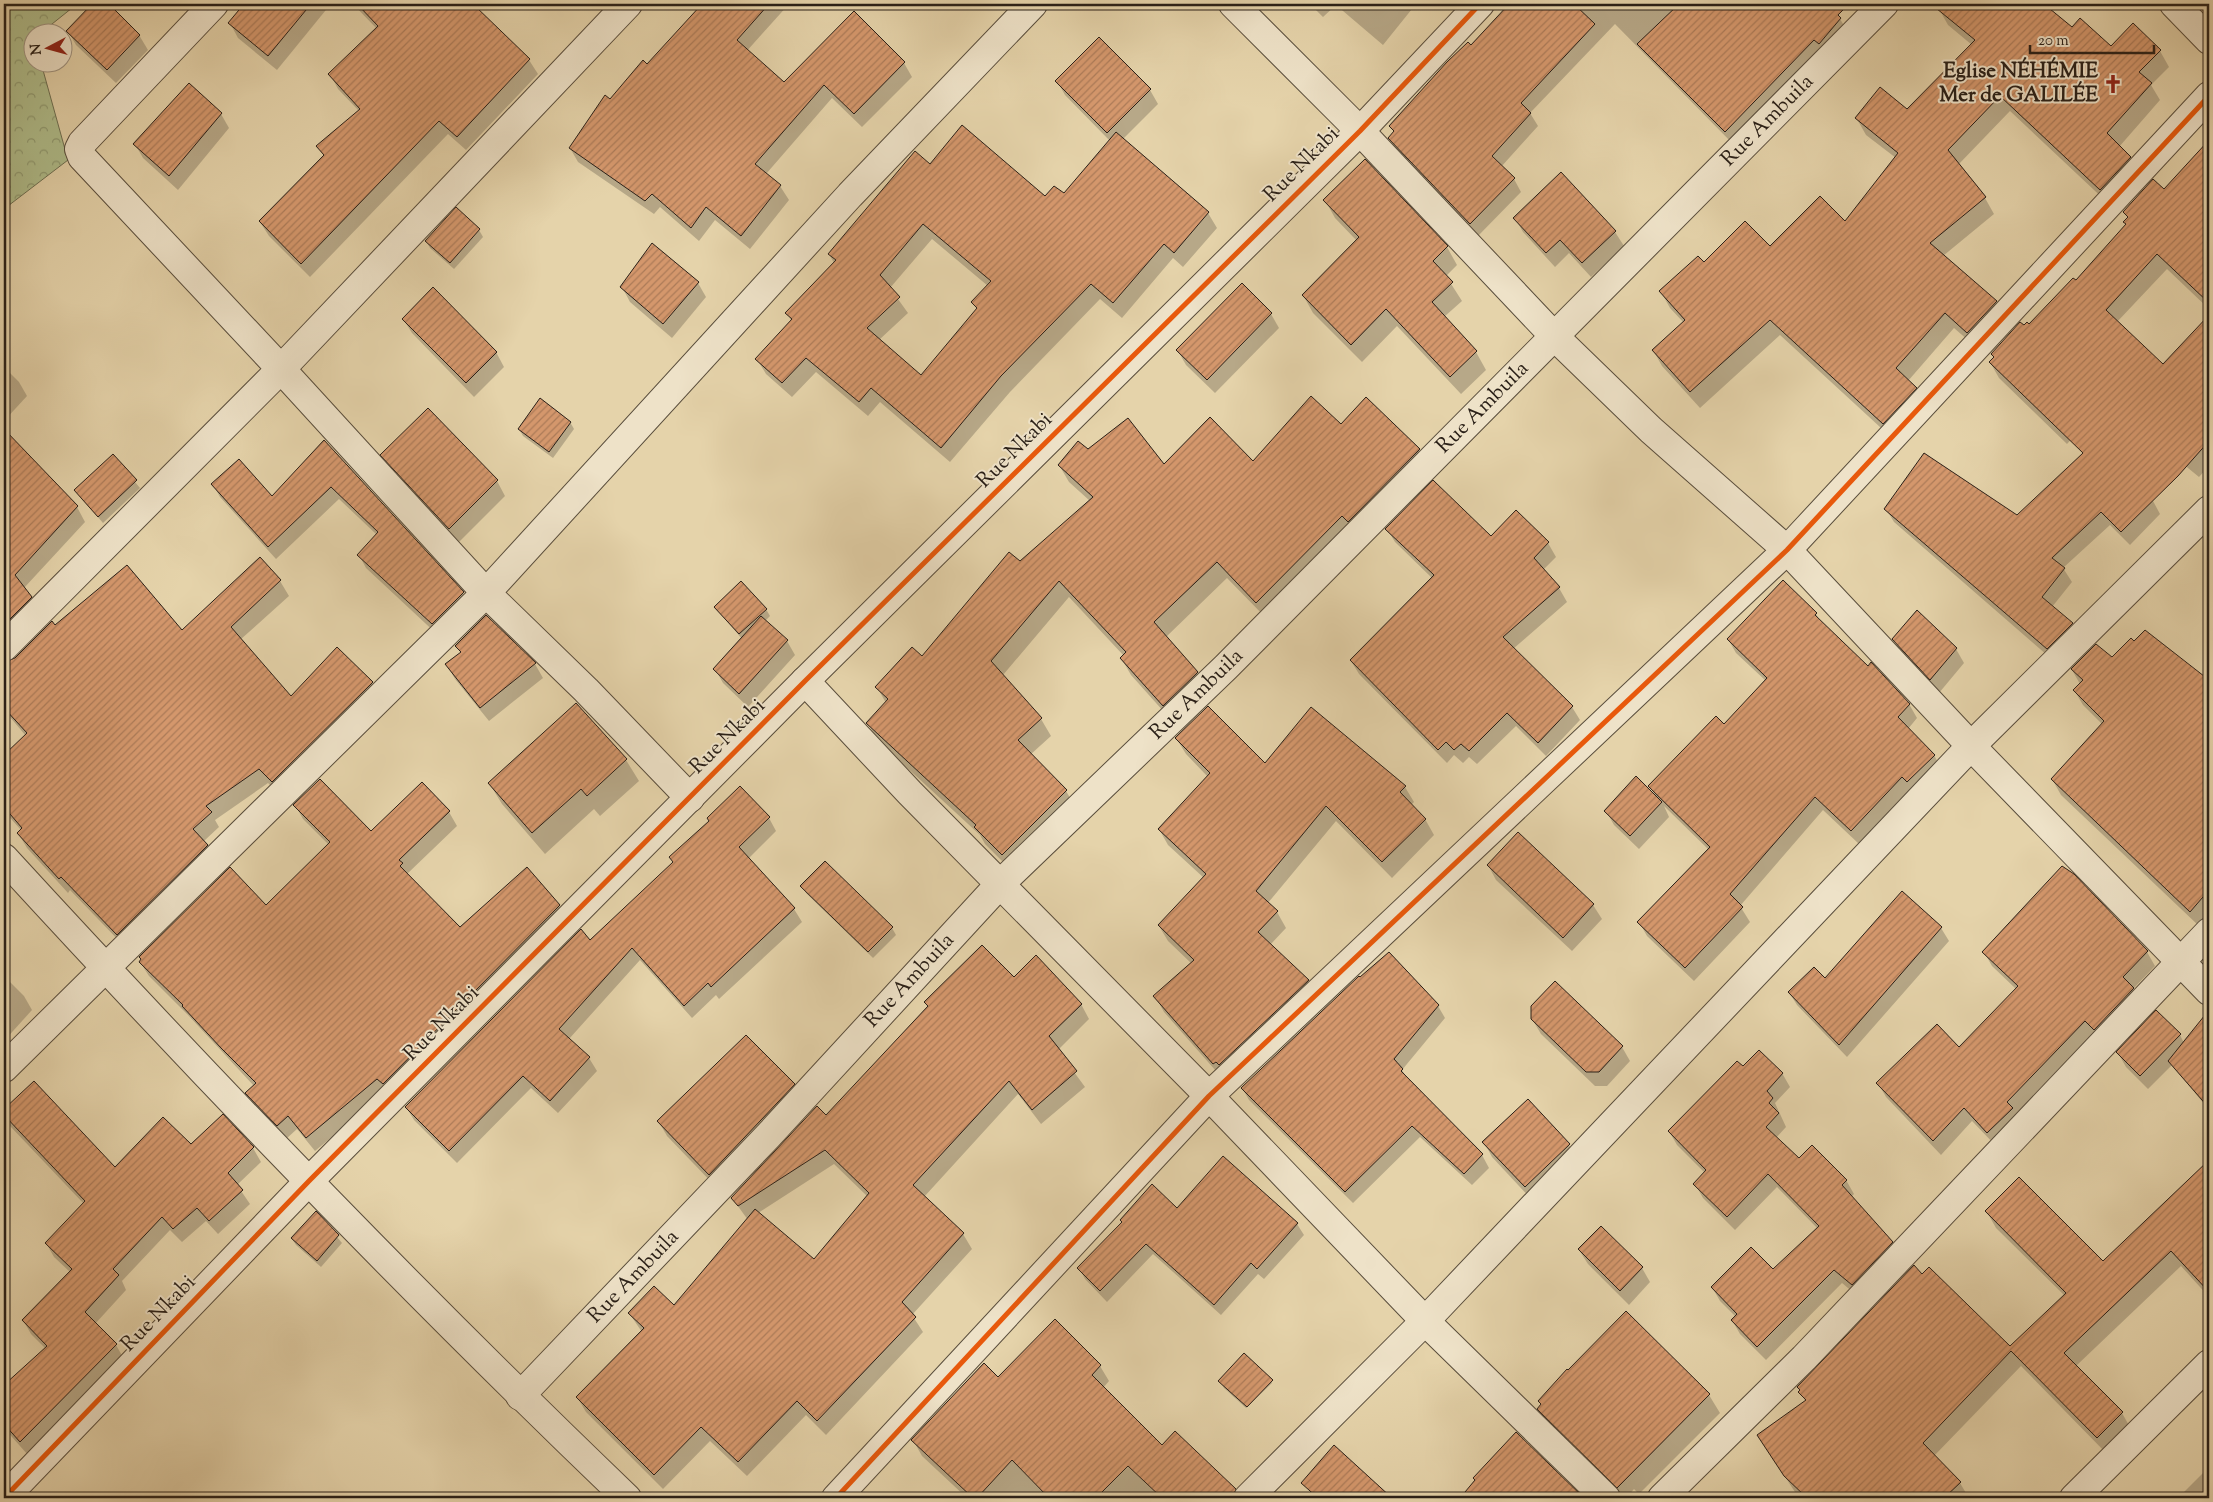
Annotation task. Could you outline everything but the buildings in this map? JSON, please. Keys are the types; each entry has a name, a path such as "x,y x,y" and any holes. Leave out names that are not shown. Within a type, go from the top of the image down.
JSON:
{"street":[{"path":"214,4 82,143 80,149 82,157 281,369 486,593 586,690 690,798"},
{"path":"4,647 281,369 628,4"},
{"path":"4,1068 104,967 486,593 850,194 1033,4"},
{"path":"1233,4 1360,131 1554,336 1651,430 1787,550 1971,746 2209,991"},
{"name":"Rue Nkabi","path":"4,1498 309,1181 805,681 1360,131 1480,4"},
{"name":"Rue Ambuila","path":"520,1396 768,1136 999,885 1226,667 1884,4"},
{"path":"2174,4 2209,40"},
{"path":"836,1498 1209,1096 1787,550 2209,96"},
{"path":"1248,1498 1425,1320 1971,746 2209,510"},
{"path":"805,681 999,885 1209,1096 1425,1320 1606,1498"},
{"path":"4,858 104,967 309,1181 520,1396 627,1498"},
{"path":"1662,1498 1804,1358 2209,932"},
{"path":"2074,1498 2209,1364"}],"green space":[{"path":"4,4 77,4 54,22 22,22 22,72 44,72 68,160 4,209"}],"cycle path":[{"path":"4,1498 309,1181 805,681 1360,131 1480,4"},
{"path":"836,1498 1209,1096 1787,550 2209,96"}],"place":[{"name":"Eglise NÉHÉMIE Mer de GALILÉE","path":"2113,84"}]}
